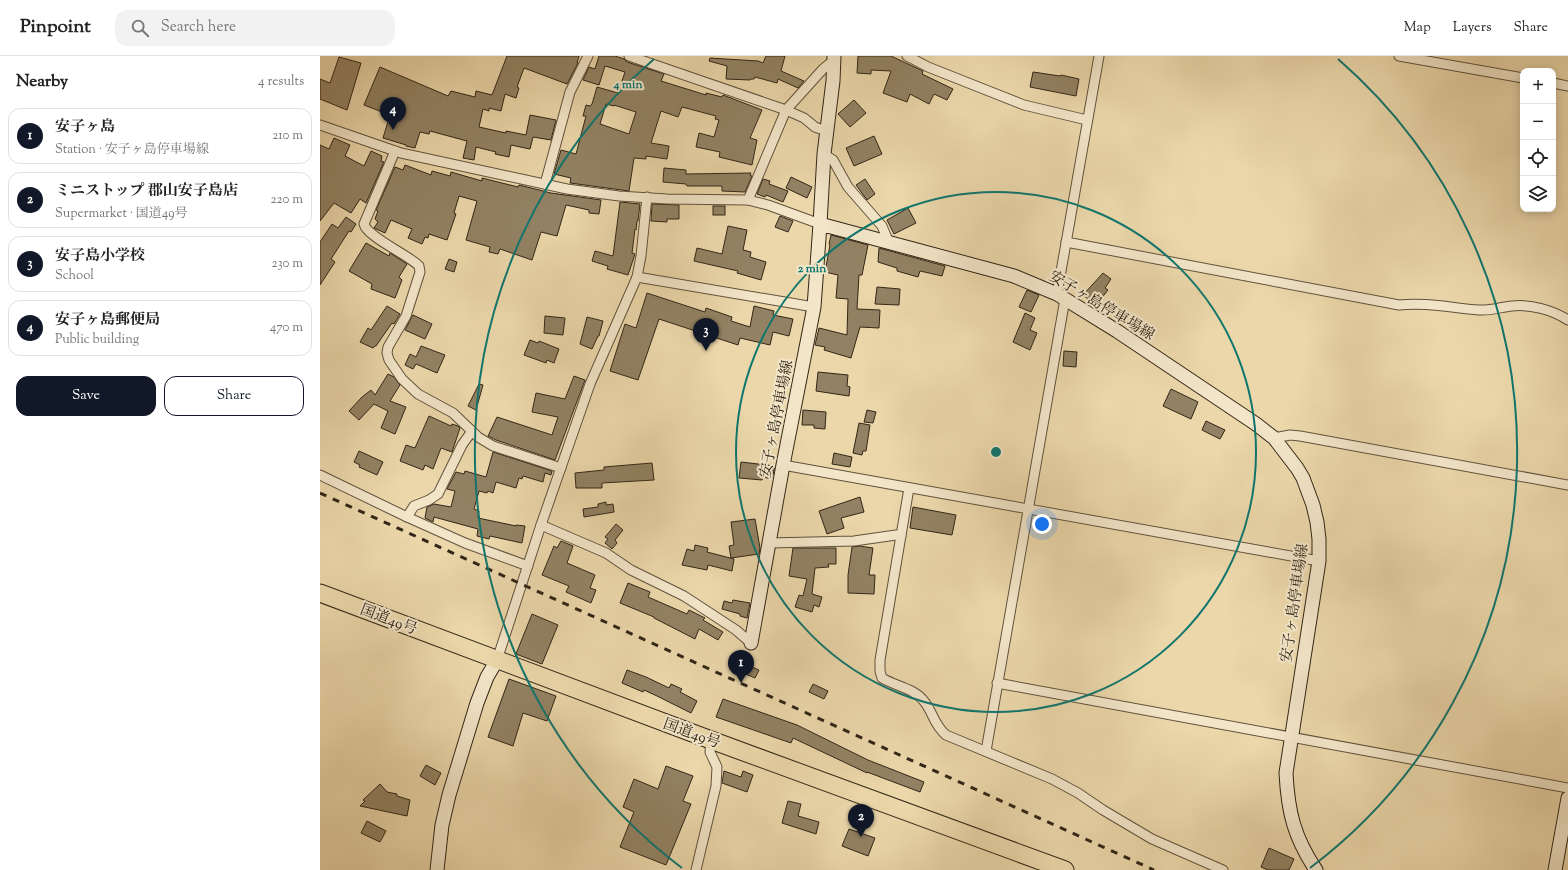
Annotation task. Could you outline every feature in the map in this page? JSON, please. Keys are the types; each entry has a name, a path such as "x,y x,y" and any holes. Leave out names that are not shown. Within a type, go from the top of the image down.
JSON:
{"highway":[{"name":"国道49号","path":"320,593 711,740 1065,870"}],"main road":[{"path":"820,224 824,154 834,58"},
{"name":"安子ヶ島停車場線","path":"751,643 783,465 814,307 820,224 989,268 1014,276 1061,296 1180,372 1274,438 1297,468 1309,492 1317,522 1319,561 1286,773 1289,809 1292,821 1298,837 1316,870"},
{"path":"437,870 442,825 449,795 486,677 497,660"},
{"path":"1554,870 1568,798"}],"street":[{"path":"544,184 570,92 588,56"},
{"path":"629,56 786,110 804,118 815,127 826,131"},
{"path":"907,56 928,67 1024,105 1087,120"},
{"path":"986,751 1028,508 1061,296 1066,242 1099,56"},
{"path":"1399,56 1520,77"},
{"path":"748,200 786,110 834,58"},
{"path":"1556,84 1568,86"},
{"path":"320,125 394,151 544,184 588,192 647,198 748,200 768,205 820,224"},
{"path":"394,151 364,226 383,242 418,265 420,272 406,316 389,344 388,356 402,378 418,394 453,413 472,431 493,446 561,468"},
{"path":"824,154 833,160 848,187 882,226 889,243"},
{"path":"497,660 541,525 590,384 637,277 641,256 647,198"},
{"path":"1066,242 1399,305 1424,304 1480,310 1513,306 1530,306 1552,312 1568,320"},
{"path":"637,277 814,307"},
{"path":"407,517 414,506 429,500 438,494 462,445 472,431"},
{"path":"1274,438 1290,435 1300,436 1568,485"},
{"path":"783,465 1319,561"},
{"path":"320,475 465,543 528,566"},
{"path":"909,488 880,660 882,678 890,683 918,694 927,706 936,724 946,735 1052,779 1078,793 1102,810 1140,833 1223,870"},
{"path":"541,525 606,553 631,570 684,596 736,630 751,643"},
{"path":"769,543 854,541 901,536"},
{"path":"997,683 1568,788"},
{"path":"696,870 716,786 718,767 710,752 711,740"}],"building":[{"path":"507,56 579,56 578,63 567,84 524,68 517,87 519,88 516,98 505,94 501,111 489,108 489,111 483,109 479,127 506,133 506,131 526,135 530,115 556,120 551,140 533,137 530,149 511,145 509,157 476,147 474,160 463,158 467,141 430,131 429,134 420,132 415,148 383,138 390,115 364,105 380,67 448,96 451,91 475,97 476,91 492,95"},
{"path":"599,56 615,56 624,59 627,62 664,74 661,81 706,95 706,93 722,97 723,95 762,110 750,138 757,140 752,165 719,157 720,152 696,147 699,133 714,137 719,120 715,119 716,116 682,107 678,117 661,111 651,143 669,146 667,159 646,156 646,159 634,158 629,191 570,183 571,178 554,174 561,150 576,154 586,116 583,116 586,105 590,106 592,104 597,87 618,93 625,72 605,66 599,85 583,80 589,67 595,69","holes":["606,104 636,112 629,134 600,124"]},
{"path":"766,56 785,56 781,71 804,81 798,88 778,79 777,83 755,77 754,79 750,80 726,79 727,66 709,61 710,58 758,61 763,63"},
{"path":"858,56 891,56 923,71 922,74 953,89 947,100 934,94 929,104 910,94 907,102 883,93 891,71 871,70 871,74 857,73"},
{"path":"339,57 361,63 347,110 320,99 320,79 330,83"},
{"path":"1033,72 1061,75 1079,79 1076,96 1030,87"},
{"path":"854,100 866,113 850,127 838,114"},
{"path":"874,136 882,154 854,166 846,148"},
{"path":"334,138 350,145 345,156 364,166 371,151 382,156 381,161 384,162 366,203 360,199 351,213 334,203 320,221 320,145 329,149"},
{"path":"405,165 431,175 432,171 450,176 451,172 482,181 482,178 518,187 519,185 551,193 601,200 599,214 589,213 589,210 566,205 557,236 541,232 532,260 500,249 498,254 489,252 490,247 466,240 477,201 459,196 454,213 456,214 447,240 429,234 428,238 425,237 422,244 408,238 412,229 391,220 385,233 374,228 378,222 375,219 378,211 376,210 395,167 403,170"},
{"path":"664,168 686,170 686,174 751,173 750,175 752,176 745,192 722,191 722,186 687,186 686,184 663,182"},
{"path":"791,177 812,187 807,198 786,188"},
{"path":"763,179 770,181 769,184 788,191 783,202 766,195 765,197 757,194"},
{"path":"865,179 875,194 867,200 856,185"},
{"path":"620,202 640,204 632,253 635,254 628,275 607,269 608,266 592,261 595,251 613,256"},
{"path":"652,204 679,205 679,219 667,219 667,222 651,221"},
{"path":"713,206 725,206 725,215 713,215"},
{"path":"908,208 916,223 894,234 887,220"},
{"path":"780,216 793,221 788,232 775,227"},
{"path":"346,217 356,224 351,232 349,231 331,259 335,262 320,285 320,242 332,224 338,228"},
{"path":"728,226 747,230 743,250 751,252 750,257 766,262 761,280 737,273 738,271 694,261 697,248 722,254"},
{"path":"831,235 868,245 862,275 859,275 857,309 880,310 879,328 860,327 851,358 824,350 825,347 815,345 819,328 847,335 848,299 836,298 838,275 825,272"},
{"path":"366,243 389,256 390,253 407,264 399,277 402,280 395,298 371,289 372,284 349,271"},
{"path":"879,248 945,266 942,276 920,271 918,277 897,271 897,268 878,262"},
{"path":"449,259 457,262 454,272 445,269"},
{"path":"1103,273 1111,279 1105,288 1108,290 1096,305 1083,295"},
{"path":"877,287 900,289 899,305 875,304"},
{"path":"1027,290 1039,295 1031,312 1019,307"},
{"path":"647,293 705,312 706,308 732,317 731,321 750,327 754,306 774,311 773,315 793,319 789,336 773,332 770,345 740,338 738,345 659,319 638,380 610,371 625,324 636,328"},
{"path":"387,306 400,314 394,324 392,323 373,348 360,342 368,328 371,330"},
{"path":"1025,313 1035,318 1030,330 1037,333 1030,350 1013,342"},
{"path":"413,315 432,324 425,339 405,330"},
{"path":"545,316 565,318 563,335 544,333"},
{"path":"587,317 603,321 599,336 592,349 580,344"},
{"path":"530,340 538,343 539,341 559,349 554,363 547,360 546,363 524,355"},
{"path":"421,346 445,355 437,373 416,364 413,369 405,365 410,354 416,357"},
{"path":"1064,351 1077,352 1076,367 1063,366"},
{"path":"818,372 848,375 847,386 850,387 849,396 816,391"},
{"path":"388,374 394,377 400,385 390,401 406,407 395,434 381,428 388,411 374,404 359,420 349,411 371,390 375,395"},
{"path":"574,376 585,380 555,460 488,436 497,417 552,435 558,417 532,412 536,393 565,399"},
{"path":"479,384 483,385 476,410 468,406"},
{"path":"1171,389 1198,402 1191,419 1163,406"},
{"path":"803,410 826,412 825,429 814,428 814,425 802,425"},
{"path":"867,410 876,412 873,423 864,422"},
{"path":"429,416 451,426 452,424 460,428 452,452 441,448 433,469 425,465 423,470 400,461 406,445 415,448"},
{"path":"1206,421 1225,430 1220,439 1202,430"},
{"path":"859,423 870,425 866,451 863,451 862,455 853,453"},
{"path":"359,451 383,462 377,475 359,467 360,465 354,462"},
{"path":"493,452 552,471 551,475 545,473 543,482 523,476 522,479 519,478 516,488 496,482 493,493 488,491 487,493 479,491 474,509 479,511 478,518 516,526 525,526 522,543 490,536 489,539 477,536 478,529 434,517 433,522 425,518 427,507 434,504 451,507 455,491 447,489 456,472 464,474 465,471 486,477"},
{"path":"834,453 852,457 850,467 832,464"},
{"path":"741,462 775,466 772,479 763,477 762,480 739,478"},
{"path":"652,463 654,480 602,483 602,488 576,488 575,473 604,470 604,467"},
{"path":"860,497 864,512 841,518 844,528 827,534 819,511"},
{"path":"606,502 606,505 613,504 614,512 584,517 583,509 598,507 598,504"},
{"path":"913,507 956,515 952,535 910,528"},
{"path":"755,519 760,548 759,554 731,558 729,546 734,545 731,522"},
{"path":"616,524 623,530 615,540 617,543 612,549 605,543 608,539 605,537"},
{"path":"561,541 573,546 567,563 595,575 590,588 596,590 591,603 566,592 569,586 542,575 554,546 557,548"},
{"path":"695,545 708,548 707,552 734,559 732,571 708,565 707,570 682,565 687,549 694,551"},
{"path":"859,546 873,548 869,575 875,575 874,594 848,593 848,575 852,547"},
{"path":"793,548 836,548 836,564 828,564 829,567 815,568 812,594 822,597 819,607 814,605 812,612 795,607 799,595 803,596 807,579 789,576"},
{"path":"628,583 650,592 648,597 687,614 689,610 705,618 703,620 723,632 718,640 699,629 695,639 654,617 620,603"},
{"path":"733,600 750,603 747,618 740,616 740,614 722,609 724,601 732,603"},
{"path":"532,614 558,625 542,664 516,654"},
{"path":"740,662 759,670 755,678 736,670"},
{"path":"627,670 669,688 671,684 682,689 680,692 697,701 691,713 644,690 643,692 622,683"},
{"path":"509,679 556,696 547,721 523,713 513,746 488,737"},
{"path":"813,684 828,691 824,699 809,692"},
{"path":"723,699 797,725 868,760 924,782 920,792 867,773 793,738 791,743 716,717"},
{"path":"426,765 441,773 435,785 420,776"},
{"path":"666,766 693,776 683,801 691,804 666,865 620,847 634,812 623,807 634,779 658,789"},
{"path":"724,771 741,777 743,771 753,775 747,792 722,783"},
{"path":"380,784 387,792 397,794 397,796 410,800 407,816 360,806 365,801 363,800"},
{"path":"788,801 801,804 798,816 819,822 816,834 782,823"},
{"path":"367,821 386,831 380,842 361,833"},
{"path":"849,829 875,838 868,856 842,846"},
{"path":"1269,848 1294,859 1289,870 1268,870 1261,867"}],"railway":[{"path":"320,493 1154,870"}],"place":[{"name":"安子ヶ島郵便局","path":"393,130"},
{"name":"安子島小学校","path":"706,351"},
{"name":"安子ヶ島","path":"741,683"},
{"name":"ミニストップ 郡山安子島店","path":"861,837"}]}
